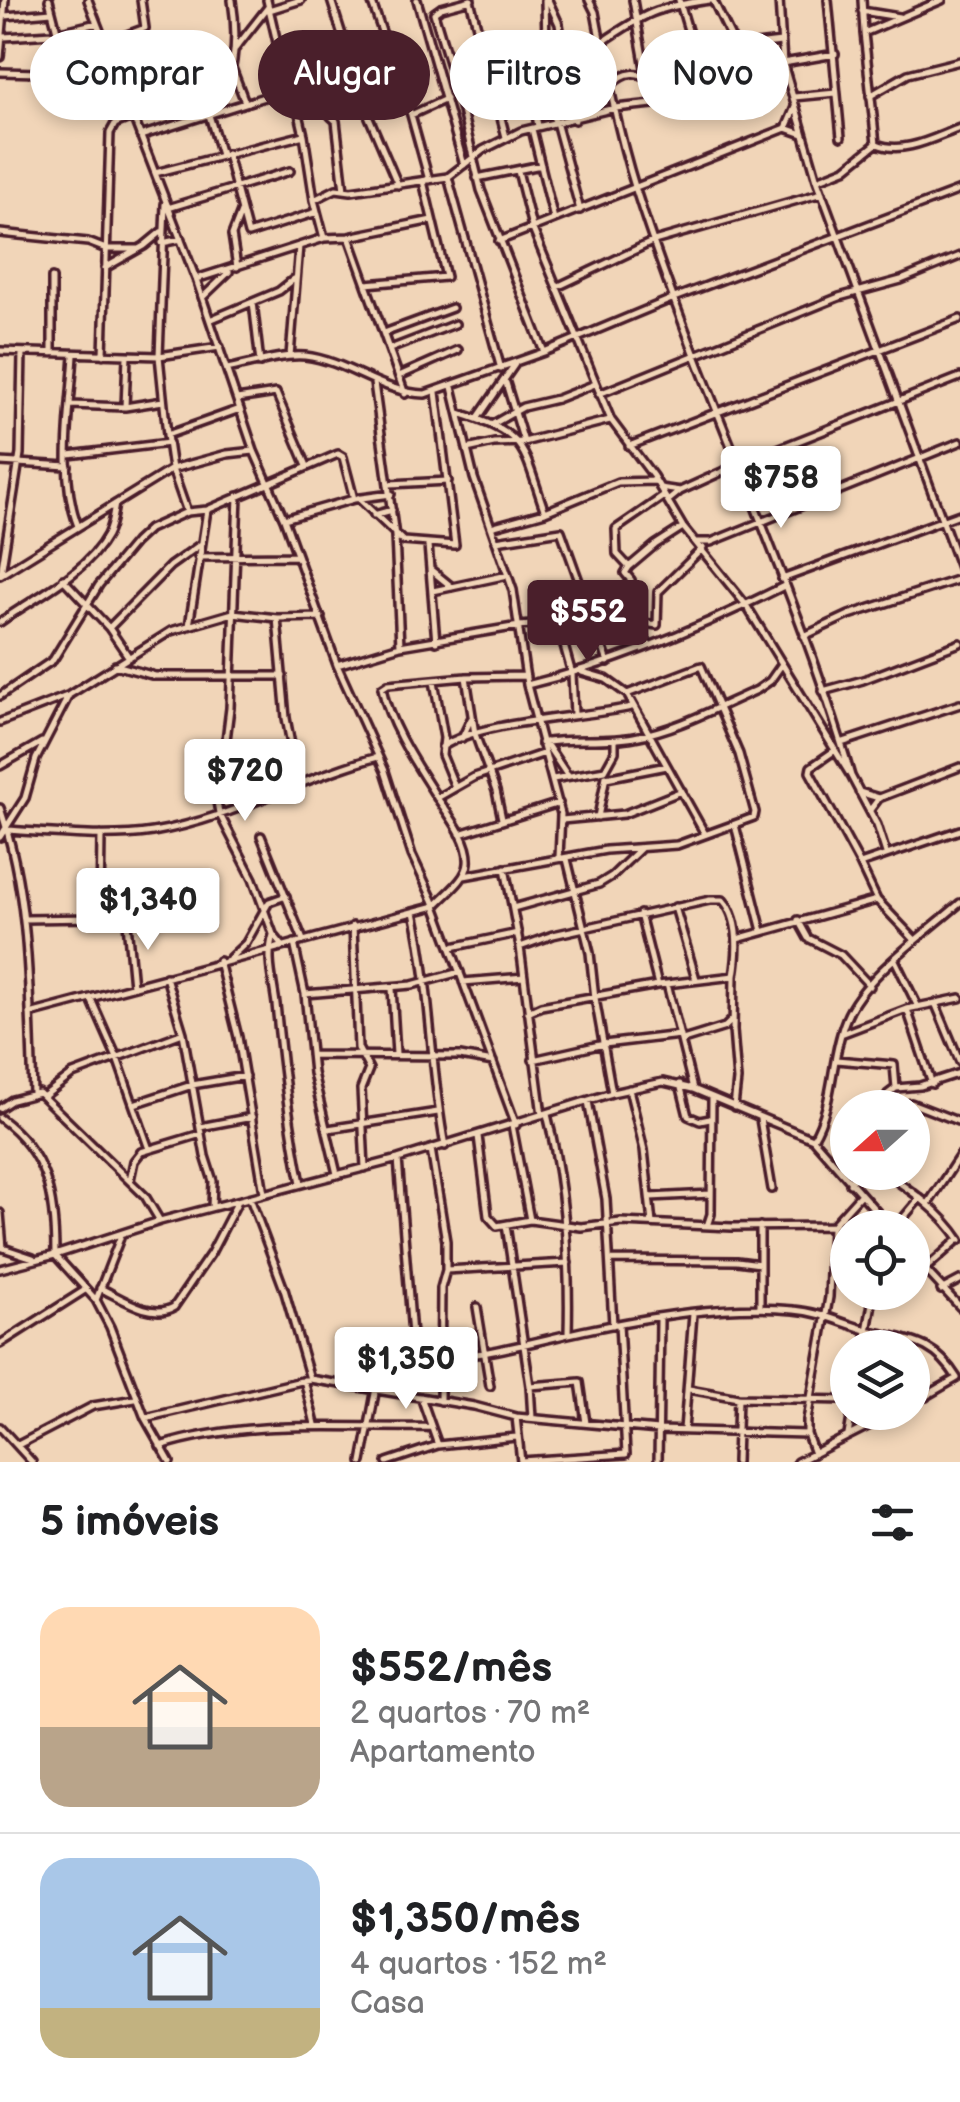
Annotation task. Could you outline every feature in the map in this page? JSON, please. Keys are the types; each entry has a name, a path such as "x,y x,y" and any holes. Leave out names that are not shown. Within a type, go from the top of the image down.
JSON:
{"street":[{"path":"0,58 6,0"},
{"path":"49,0 56,30"},
{"path":"140,0 146,28 140,30"},
{"path":"232,0 233,30"},
{"path":"238,45 268,6 302,0"},
{"path":"331,0 341,30"},
{"path":"371,0 382,30"},
{"path":"417,0 464,164"},
{"path":"478,30 470,0 434,13 478,178 544,352"},
{"path":"546,0 546,30"},
{"path":"546,0 560,30"},
{"path":"590,0 597,30"},
{"path":"632,0 638,30"},
{"path":"617,32 656,10 680,2 712,0 727,30"},
{"path":"781,30 780,2 788,0"},
{"path":"828,0 841,137"},
{"path":"862,0 876,144"},
{"path":"864,33 942,0"},
{"path":"90,1 99,30"},
{"path":"680,2 688,30"},
{"path":"862,11 902,17"},
{"path":"5,16 52,12"},
{"path":"69,30 97,23"},
{"path":"4,37 30,35"},
{"path":"789,62 835,54"},
{"path":"870,96 908,74 960,61"},
{"path":"0,72 30,72"},
{"path":"238,84 245,102"},
{"path":"789,84 817,180 960,568"},
{"path":"869,84 881,88"},
{"path":"793,98 836,93"},
{"path":"238,105 258,98"},
{"path":"430,106 446,99"},
{"path":"786,128 795,106"},
{"path":"617,116 654,242 804,636 851,776"},
{"path":"103,355 110,133 115,124 125,120"},
{"path":"133,120 203,297 254,451 337,664 378,757 412,855 436,906 494,1062 514,1125 530,1220"},
{"path":"140,136 193,120"},
{"path":"211,120 248,234 317,212"},
{"path":"300,120 324,238"},
{"path":"335,120 344,190"},
{"path":"371,120 398,185"},
{"path":"366,284 446,277 412,120"},
{"path":"502,120 506,137"},
{"path":"534,120 554,219"},
{"path":"314,200 336,190 448,177 506,137 575,120"},
{"path":"556,122 580,210"},
{"path":"500,240 786,128 803,134"},
{"path":"876,144 903,148 960,128"},
{"path":"155,173 304,135"},
{"path":"817,180 844,169 876,144"},
{"path":"478,178 541,164"},
{"path":"166,205 290,171"},
{"path":"518,171 532,228 611,420 684,527 746,605 851,776 886,853"},
{"path":"448,177 501,369"},
{"path":"227,369 290,356 324,360 405,394 436,392 960,190"},
{"path":"556,288 654,242 822,193"},
{"path":"166,205 159,356 163,401 172,469 191,512 204,522"},
{"path":"234,268 232,235 241,212"},
{"path":"196,280 324,238 349,237 432,220"},
{"path":"105,268 162,230"},
{"path":"0,233 88,242 106,248 140,248 181,239"},
{"path":"349,237 405,394"},
{"path":"290,356 299,246"},
{"path":"600,394 839,297 960,256"},
{"path":"203,297 234,268"},
{"path":"52,278 52,353"},
{"path":"210,320 279,291 294,279"},
{"path":"279,291 294,293"},
{"path":"253,302 260,362"},
{"path":"384,333 452,308"},
{"path":"629,446 960,319"},
{"path":"390,349 455,324"},
{"path":"0,351 159,356 220,347"},
{"path":"399,376 458,350"},
{"path":"1,575 18,462 22,352"},
{"path":"74,354 68,466 72,511 78,526"},
{"path":"125,406 127,356"},
{"path":"477,419 516,363"},
{"path":"629,567 617,554 616,529 666,498 736,464 960,377"},
{"path":"506,380 545,512"},
{"path":"374,383 391,494 400,646"},
{"path":"493,424 516,411 595,384"},
{"path":"452,387 467,449 509,575 526,676 562,820 563,858 592,964 612,1093"},
{"path":"0,696 53,660 117,562 149,530 191,512 207,510 307,466 341,455 356,499 395,536 408,543 454,545 436,392"},
{"path":"236,399 276,393 307,466"},
{"path":"72,405 125,406 163,401"},
{"path":"69,455 168,439 240,409"},
{"path":"459,413 493,424 522,442"},
{"path":"467,449 522,442 611,420"},
{"path":"696,542 711,542 960,442"},
{"path":"1,575 172,469 226,454 254,451"},
{"path":"0,462 68,466"},
{"path":"390,484 448,480"},
{"path":"491,527 545,512 618,482 658,484 680,491"},
{"path":"284,520 356,499 391,494"},
{"path":"238,496 228,728 216,776 220,813 242,854 273,934 283,946"},
{"path":"0,622 99,547 110,531 115,504"},
{"path":"189,626 207,510"},
{"path":"374,516 392,510"},
{"path":"528,685 572,674 649,646 746,605 783,583 960,514"},
{"path":"337,664 400,646 558,623 590,611 618,598 631,582 625,573 629,567 655,544 684,527"},
{"path":"496,541 561,530 590,611 606,679"},
{"path":"637,622 657,625 658,592 711,542"},
{"path":"109,628 170,566 201,544"},
{"path":"428,545 436,642"},
{"path":"198,557 297,556"},
{"path":"431,569 452,587"},
{"path":"433,591 509,575"},
{"path":"63,578 109,628 128,656"},
{"path":"804,636 849,614 960,579"},
{"path":"432,582 443,589"},
{"path":"618,598 628,605 649,646"},
{"path":"0,722 69,695 171,631 233,613 277,618 321,616"},
{"path":"277,618 286,718 300,786"},
{"path":"558,623 572,674 574,714"},
{"path":"822,691 864,680 960,643"},
{"path":"543,743 615,740 648,734 765,686 782,663"},
{"path":"114,666 155,676 283,676"},
{"path":"464,876 606,850 677,845 754,818 756,812 720,707 701,666 626,694"},
{"path":"580,671 606,679 626,694 705,834"},
{"path":"30,1014 436,906 464,876 469,860 460,834 412,754 382,692 388,684 526,676"},
{"path":"466,677 471,719 502,819"},
{"path":"434,681 448,740"},
{"path":"4,833 25,798 44,740 69,695"},
{"path":"842,743 960,704"},
{"path":"455,787 444,764 442,747 448,740 631,706"},
{"path":"462,738 471,719"},
{"path":"0,766 44,740"},
{"path":"598,817 615,740"},
{"path":"543,743 568,775"},
{"path":"834,751 811,767 810,772 877,900 914,939"},
{"path":"437,798 490,772 545,753"},
{"path":"20,756 36,759"},
{"path":"4,833 101,835 157,831 262,802 378,757"},
{"path":"552,780 568,775 667,766"},
{"path":"869,811 878,798 960,767"},
{"path":"562,820 624,814 682,791"},
{"path":"859,792 878,798"},
{"path":"460,834 558,803"},
{"path":"0,808 22,918 33,1094"},
{"path":"735,825 762,931"},
{"path":"860,864 960,830"},
{"path":"22,918 95,918 100,912 101,835"},
{"path":"261,836 304,940"},
{"path":"514,908 573,892 612,876 641,848"},
{"path":"505,868 520,947 533,1060 566,1225 568,1335"},
{"path":"228,960 246,942 272,900 286,896"},
{"path":"520,947 552,935 640,914 723,900 733,918 736,938 734,1107"},
{"path":"736,938 877,900"},
{"path":"812,1139 828,1105 847,1016 914,939 960,903"},
{"path":"675,907 696,979"},
{"path":"414,912 445,1146"},
{"path":"640,914 658,985"},
{"path":"798,920 808,938 841,955 870,986"},
{"path":"128,923 133,986"},
{"path":"353,926 358,1042 369,1068 361,1088 365,1168"},
{"path":"273,934 268,951 291,1139 301,1183"},
{"path":"451,947 518,934"},
{"path":"294,943 306,994 311,1054 336,1174"},
{"path":"894,959 918,1007"},
{"path":"218,961 245,1076 264,1193"},
{"path":"306,994 392,988 460,972"},
{"path":"166,976 183,1033 214,1188 212,1207"},
{"path":"463,982 524,976"},
{"path":"528,1012 541,1006 658,985 734,976"},
{"path":"667,984 693,1089"},
{"path":"392,988 396,1054"},
{"path":"526,998 541,1006"},
{"path":"841,1034 907,1009 960,998"},
{"path":"91,999 149,1149"},
{"path":"935,1004 960,1062"},
{"path":"907,1009 932,1084"},
{"path":"533,1060 604,1044 681,1037 725,1026 733,1019"},
{"path":"725,1026 733,1030"},
{"path":"43,1097 73,1074 183,1033"},
{"path":"311,1054 396,1054 494,1062"},
{"path":"836,1060 892,1064 896,1067 896,1088"},
{"path":"893,1090 932,1084 960,1073"},
{"path":"134,1104 192,1085 245,1076"},
{"path":"0,1269 160,1221 445,1146 612,1093 663,1082 712,1096 812,1139 830,1160"},
{"path":"680,1084 688,1116 700,1121 711,1118"},
{"path":"628,1089 642,1139 652,1222"},
{"path":"0,1108 33,1094 43,1097 130,1180 160,1221"},
{"path":"707,1226 712,1210 712,1096"},
{"path":"516,1417 521,1461 624,1455 625,1425 605,1192 588,1101"},
{"path":"930,1111 960,1122"},
{"path":"328,1129 438,1112"},
{"path":"130,1180 137,1156 149,1149 252,1116"},
{"path":"0,1118 30,1142 40,1160 54,1217 55,1255 96,1300 145,1418 170,1462"},
{"path":"760,1119 772,1188"},
{"path":"478,1136 488,1216 497,1226 530,1220 593,1226 652,1222 830,1226"},
{"path":"431,1149 446,1241 446,1270 441,1288 440,1400"},
{"path":"928,1204 960,1155"},
{"path":"398,1159 414,1361"},
{"path":"855,1190 874,1210"},
{"path":"909,1190 928,1204 960,1238 930,1265"},
{"path":"650,1197 712,1194"},
{"path":"847,1210 860,1196"},
{"path":"250,1198 284,1289 315,1424"},
{"path":"909,1210 920,1198"},
{"path":"100,1288 151,1311 166,1312 174,1307 211,1253 238,1202"},
{"path":"712,1210 724,1226"},
{"path":"0,1213 2,1248 36,1258"},
{"path":"506,1225 532,1418"},
{"path":"760,1226 760,1308"},
{"path":"96,1300 121,1235"},
{"path":"610,1260 760,1264"},
{"path":"446,1270 568,1262"},
{"path":"814,1454 807,1434 810,1398 830,1277"},
{"path":"930,1277 960,1307"},
{"path":"942,1290 960,1280"},
{"path":"0,1344 86,1290"},
{"path":"477,1306 490,1386"},
{"path":"387,1357 440,1360 616,1325 760,1308 826,1315 867,1330 871,1310"},
{"path":"684,1430 693,1314"},
{"path":"658,1462 660,1319"},
{"path":"362,1462 390,1337"},
{"path":"930,1349 941,1355 959,1378 930,1395"},
{"path":"145,1418 307,1379 440,1400 516,1417 658,1430 807,1434"},
{"path":"530,1386 580,1382 586,1423"},
{"path":"689,1389 738,1398 830,1399"},
{"path":"421,1397 438,1445"},
{"path":"736,1462 738,1398"},
{"path":"18,1444 93,1406 137,1399"},
{"path":"160,1446 210,1432 315,1424 431,1426"},
{"path":"0,1427 18,1444 28,1461"},
{"path":"848,1434 849,1430"},
{"path":"797,1462 857,1430"},
{"path":"387,1462 438,1445 516,1437"}]}
